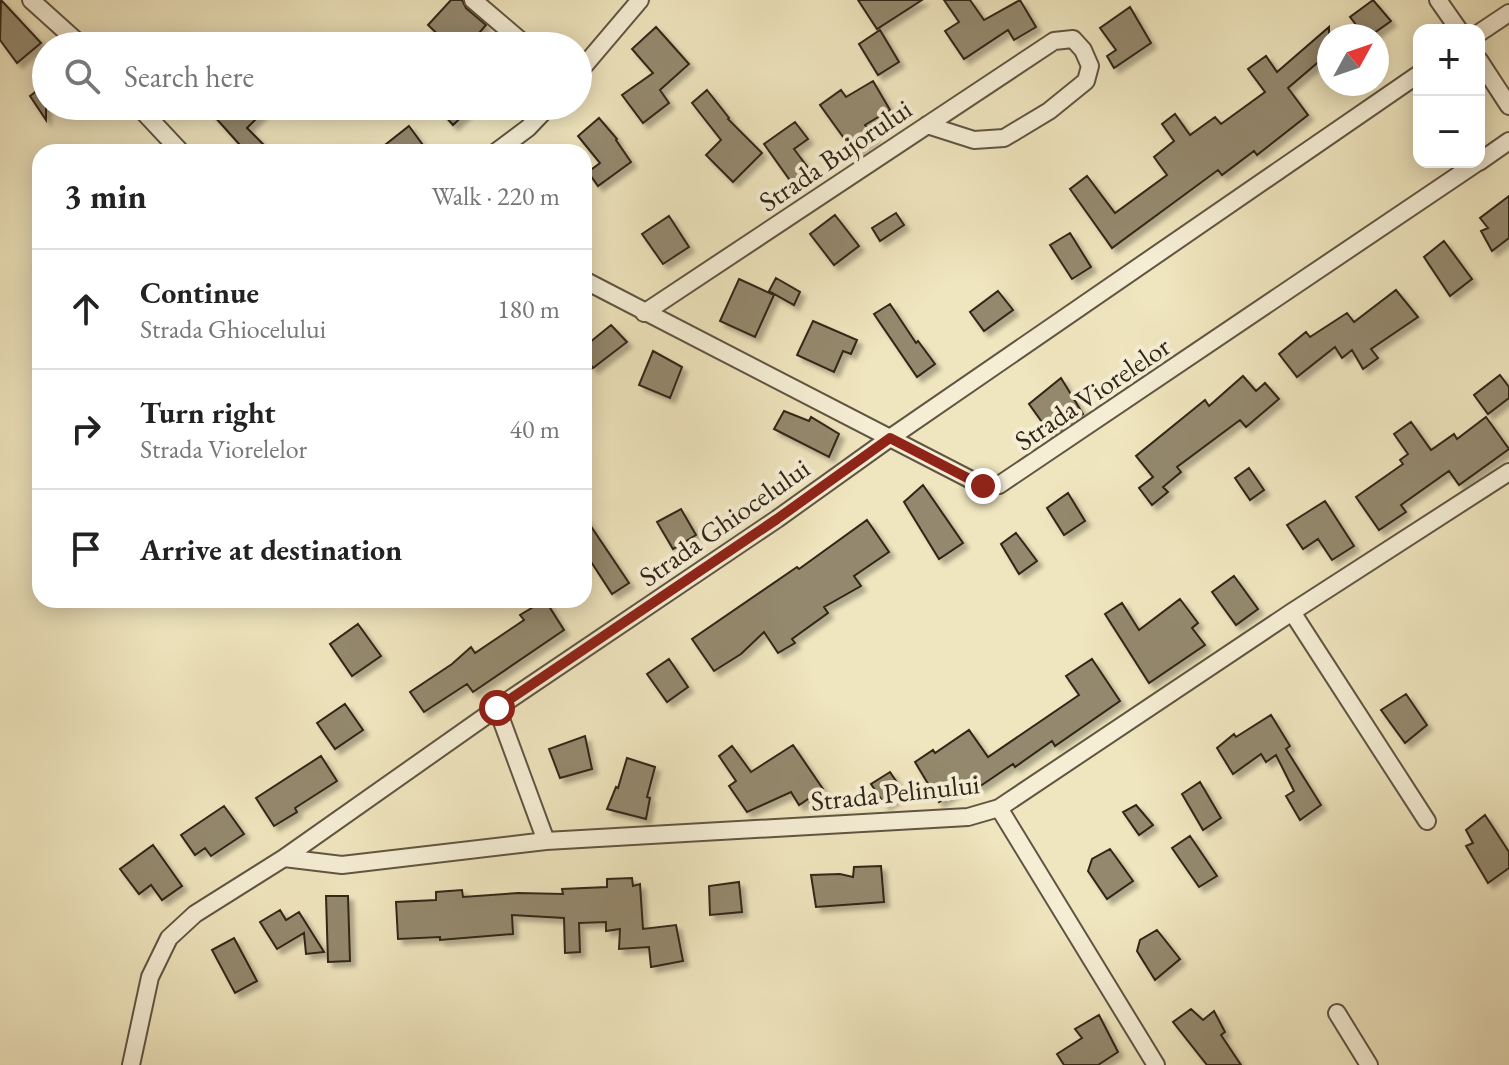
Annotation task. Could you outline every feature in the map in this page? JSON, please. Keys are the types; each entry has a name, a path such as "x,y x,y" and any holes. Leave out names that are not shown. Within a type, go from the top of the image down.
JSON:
{"street":[{"path":"31,0 66,32"},
{"path":"473,0 511,32"},
{"path":"592,57 640,0"},
{"path":"1438,0 1455,24"},
{"path":"1485,29 1509,13"},
{"name":"Strada Bujorului","path":"644,313 927,125 1054,41 1073,39 1083,50 1090,66 1086,81 1049,111 1004,138 974,140 927,125"},
{"path":"1485,69 1509,106"},
{"name":"Strada Ghiocelului","path":"131,1065 150,977 169,938 206,907 284,858 1413,78"},
{"path":"151,120 174,144"},
{"path":"505,144 530,120"},
{"name":"Strada Viorelelor","path":"1485,158 1509,141"},
{"name":"Strada Viorelelor","path":"592,284 983,486 999,485 1470,168"},
{"name":"Strada Pelinului","path":"284,858 342,865 546,841 953,819 999,808 1292,612 1509,472"},
{"path":"1292,612 1427,821"},
{"path":"497,708 546,841"},
{"path":"999,808 1156,1065"},
{"path":"1337,1013 1369,1065"}],"building":[{"path":"1,0 32,33 32,50 17,63 0,40"},
{"path":"451,0 462,0 466,8 486,25 480,32 435,32 428,25"},
{"path":"858,0 922,0 877,29"},
{"path":"944,0 970,0 984,20 1020,0 1036,27 1014,40 1008,30 964,59 945,31 959,22"},
{"path":"1373,0 1391,21 1387,24 1356,24 1350,17"},
{"path":"1130,7 1151,43 1114,68 1107,56 1116,50 1100,28"},
{"path":"656,27 689,64 660,90 669,103 643,123 622,95 653,73 632,49"},
{"path":"880,30 899,62 878,75 859,44"},
{"path":"1317,37 1317,63 1288,88 1308,115 1257,155 1254,151 1222,175 1218,170 1112,248 1070,189 1087,176 1115,213 1167,175 1154,157 1174,141 1162,124 1175,114 1190,135 1215,117 1221,124 1265,92 1248,69 1266,56 1277,72"},
{"path":"873,81 890,110 865,125 874,137 854,152 820,105 841,90 846,97"},
{"path":"707,90 728,119 762,153 733,182 706,155 721,140 692,103"},
{"path":"599,118 631,162 598,186 592,178 592,169 600,163 592,153 592,144 585,144 578,136"},
{"path":"218,120 255,120 247,128 263,144 239,144"},
{"path":"795,122 808,139 794,149 812,173 794,186 764,144"},
{"path":"409,126 422,144 386,144"},
{"path":"1509,196 1509,238 1492,251 1481,231 1488,228 1480,218"},
{"path":"896,213 904,225 880,241 872,228"},
{"path":"835,215 859,246 834,265 810,234"},
{"path":"669,216 689,247 663,264 642,234"},
{"path":"1070,233 1091,267 1072,279 1050,245"},
{"path":"1444,241 1472,279 1450,296 1424,257"},
{"path":"776,278 800,292 794,305 769,291"},
{"path":"739,279 774,295 755,337 720,321"},
{"path":"1396,290 1418,317 1371,349 1378,358 1363,369 1352,350 1342,358 1335,347 1297,377 1279,354 1306,332 1310,337 1347,313 1354,322"},
{"path":"998,291 1013,310 984,331 970,312"},
{"path":"890,304 916,343 918,341 935,364 917,377 874,314"},
{"path":"813,321 857,340 851,354 843,351 834,372 797,355"},
{"path":"611,325 627,342 593,368 592,340"},
{"path":"653,351 682,367 670,398 639,385"},
{"path":"1500,375 1509,387 1509,398 1488,414 1474,395"},
{"path":"1243,376 1256,391 1265,383 1279,399 1246,427 1240,420 1177,467 1181,472 1163,487 1168,492 1152,505 1139,488 1153,477 1136,456 1205,400 1209,406"},
{"path":"1061,378 1083,414 1052,436 1029,404"},
{"path":"784,411 809,421 811,417 839,434 829,457 774,429"},
{"path":"1486,417 1509,449 1459,485 1449,471 1401,505 1406,512 1379,530 1356,497 1403,464 1400,460 1408,454 1394,434 1411,422 1431,450 1454,434 1457,439"},
{"path":"1249,468 1264,490 1250,500 1235,478"},
{"path":"923,485 963,543 939,559 904,502"},
{"path":"1068,493 1085,521 1064,535 1047,508"},
{"path":"1325,501 1354,546 1332,560 1318,539 1303,549 1287,525"},
{"path":"681,509 696,535 673,549 657,522"},
{"path":"867,520 889,552 854,576 861,586 824,607 828,613 792,639 795,643 778,653 764,632 741,654 714,671 692,639"},
{"path":"592,528 629,583 612,594 592,563"},
{"path":"1016,533 1037,561 1019,574 1001,544"},
{"path":"1234,576 1258,609 1236,625 1212,592"},
{"path":"1180,599 1198,623 1192,628 1205,645 1149,683 1105,614 1122,603 1139,630"},
{"path":"532,608 550,608 564,630 473,692 467,684 424,712 410,692 452,664 471,647 475,653 524,620 520,615"},
{"path":"358,624 381,656 352,676 330,644"},
{"path":"669,659 688,687 667,702 647,674"},
{"path":"1092,659 1120,701 1055,746 1052,741 979,787 974,780 939,802 915,762 933,750 935,753 969,730 988,757 1079,695 1066,676"},
{"path":"1406,694 1427,725 1405,743 1381,710"},
{"path":"345,704 363,730 335,749 317,723"},
{"path":"1271,715 1290,746 1286,749 1321,805 1300,820 1286,796 1294,791 1276,755 1266,762 1261,754 1233,774 1217,748 1234,734 1236,737"},
{"path":"585,736 592,769 560,778 549,749"},
{"path":"793,745 823,789 799,805 791,792 747,812 729,786 736,781 719,756 732,746 751,772"},
{"path":"321,756 337,781 295,808 297,812 274,826 256,798"},
{"path":"627,758 655,767 647,797 650,798 646,819 607,809 618,788"},
{"path":"890,772 904,793 885,805 871,784"},
{"path":"1200,782 1221,818 1203,830 1182,794"},
{"path":"1136,805 1153,825 1139,835 1123,812"},
{"path":"224,806 244,834 211,856 205,848 195,855 181,835"},
{"path":"1485,815 1509,852 1509,868 1488,883 1466,846 1473,843 1466,830"},
{"path":"1190,836 1217,876 1199,887 1172,848"},
{"path":"153,845 182,886 162,900 151,885 139,894 120,869"},
{"path":"1110,849 1133,881 1107,899 1088,871 1092,859"},
{"path":"881,866 884,902 816,907 811,875 853,877 854,867"},
{"path":"632,878 633,886 640,884 643,929 676,925 683,961 651,967 649,947 619,949 620,929 606,931 606,922 579,923 580,952 565,953 564,918 512,915 513,934 440,940 440,937 398,939 396,902 436,900 436,892 462,890 463,897 563,894 562,889 607,887 607,879"},
{"path":"739,882 742,912 710,915 709,886"},
{"path":"326,896 348,896 350,961 328,962"},
{"path":"280,910 286,920 299,912 324,952 306,954 304,933 277,949 260,922"},
{"path":"1157,930 1180,959 1155,980 1137,951 1140,940"},
{"path":"234,938 257,981 235,993 212,950"},
{"path":"1191,1009 1203,1020 1214,1011 1225,1032 1221,1035 1241,1065 1207,1065 1173,1022"},
{"path":"1099,1015 1118,1052 1098,1065 1064,1065 1057,1054 1082,1038 1075,1029"}],"route":[{"path":"497,708 777,519 890,438 983,486"}]}
